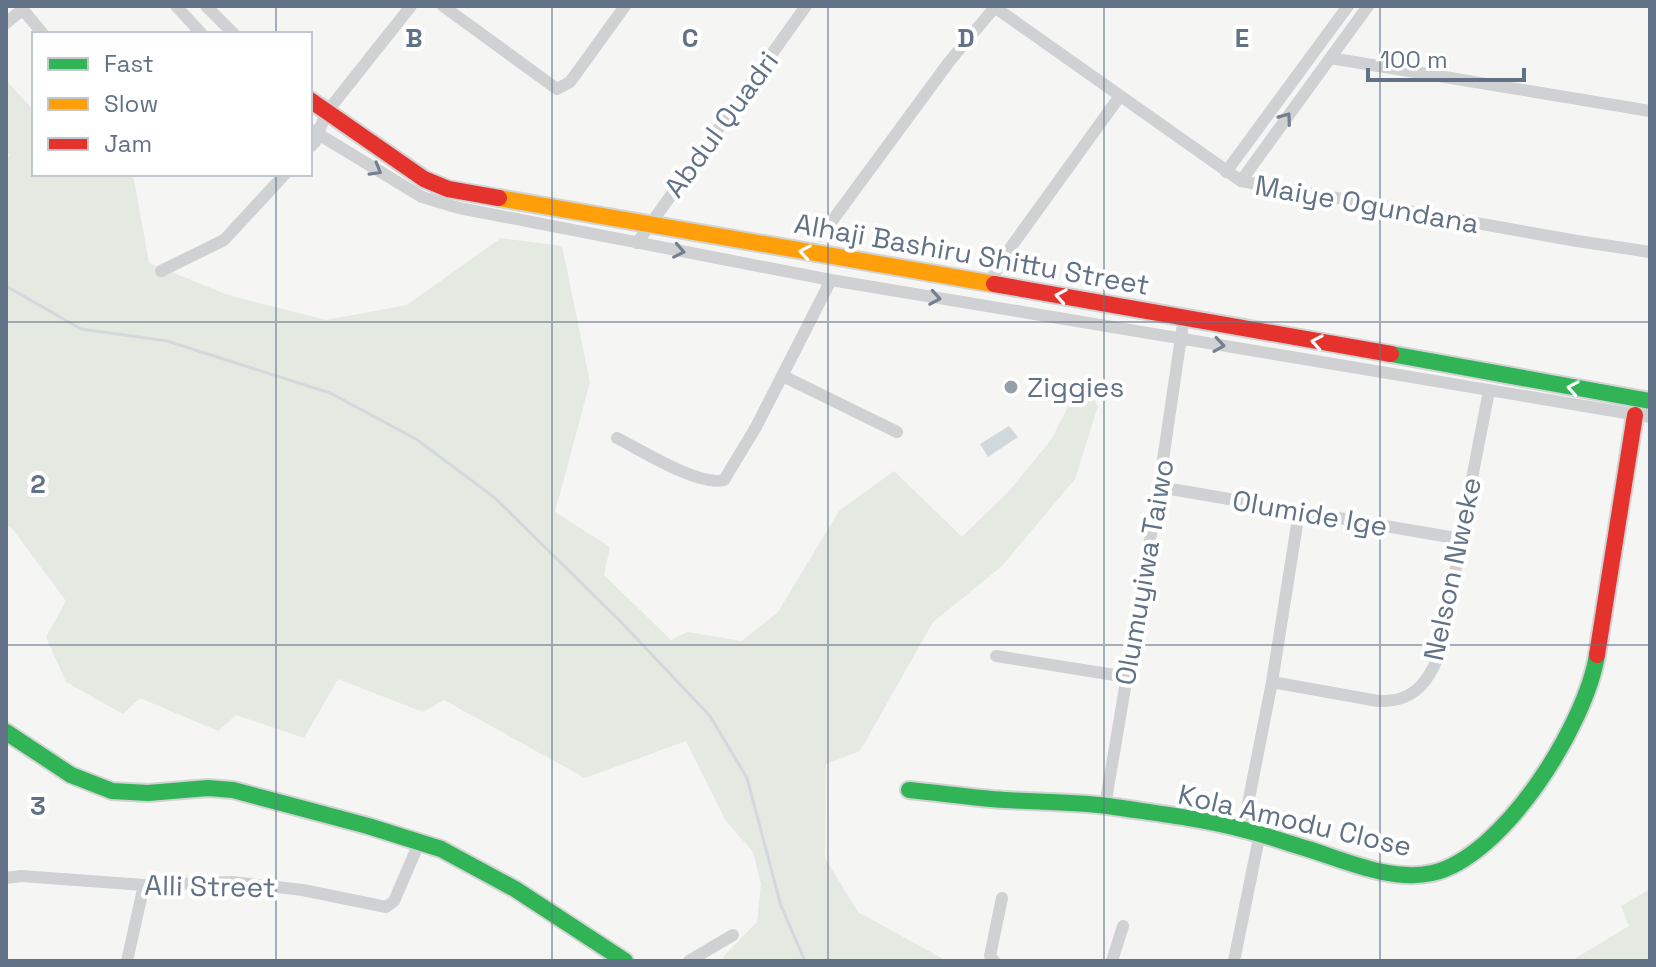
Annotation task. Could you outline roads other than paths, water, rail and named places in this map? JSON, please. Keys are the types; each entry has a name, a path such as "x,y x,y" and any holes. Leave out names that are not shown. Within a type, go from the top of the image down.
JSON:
{"street":[{"path":"176,6 200,32"},
{"path":"206,6 232,32"},
{"path":"312,137 326,113 411,6"},
{"path":"443,6 557,89 570,82 625,6"},
{"name":"Abdul Quadri","path":"637,243 806,6"},
{"path":"1226,172 1348,6"},
{"path":"1241,181 1368,6"},
{"path":"6,23 21,8 41,32"},
{"path":"821,236 949,62 1000,8"},
{"name":"Maiye Ogundana","path":"1000,8 1241,181 1650,252"},
{"path":"1330,58 1650,111"},
{"path":"988,284 1011,247 1120,96"},
{"name":"Alhaji Bashiru Shittu Street","path":"312,102 424,179 448,189 1650,401"},
{"name":"Alhaji Bashiru Shittu Street","path":"312,137 422,197 459,208 831,280 1643,416"},
{"path":"161,271 224,240 283,176"},
{"path":"617,438 711,482 724,480 783,376 831,280"},
{"name":"Olumuyiwa Taiwo","path":"1105,806 1159,487 1184,317"},
{"path":"783,376 897,432"},
{"name":"Nelson Nweke","path":"1272,682 1394,702 1409,697 1428,677 1436,661 1489,391"},
{"name":"Kola Amodu Close","path":"909,790 1001,800 1105,806 1252,831 1373,869 1409,875 1433,873 1455,863 1488,840 1519,807 1554,762 1581,711 1595,669 1643,416"},
{"name":"Olumide Ige","path":"1159,487 1461,539"},
{"path":"1234,961 1299,512"},
{"path":"996,656 1127,677"},
{"path":"6,732 71,775 112,791 233,790 368,826 460,858 515,889 625,961"},
{"name":"Alli Street","path":"6,878 21,876 144,885 232,882 271,885 386,907 394,901 419,843"},
{"path":"127,961 144,885"},
{"path":"994,961 990,956 1002,898"},
{"path":"1112,961 1123,926"},
{"path":"689,961 733,935"}],"waterway":[{"path":"6,286 81,329 167,341 330,393 416,439 495,498 621,622 710,716 747,778 781,906 805,961"}],"place":[{"name":"Ziggies","path":"1011,387"}]}
